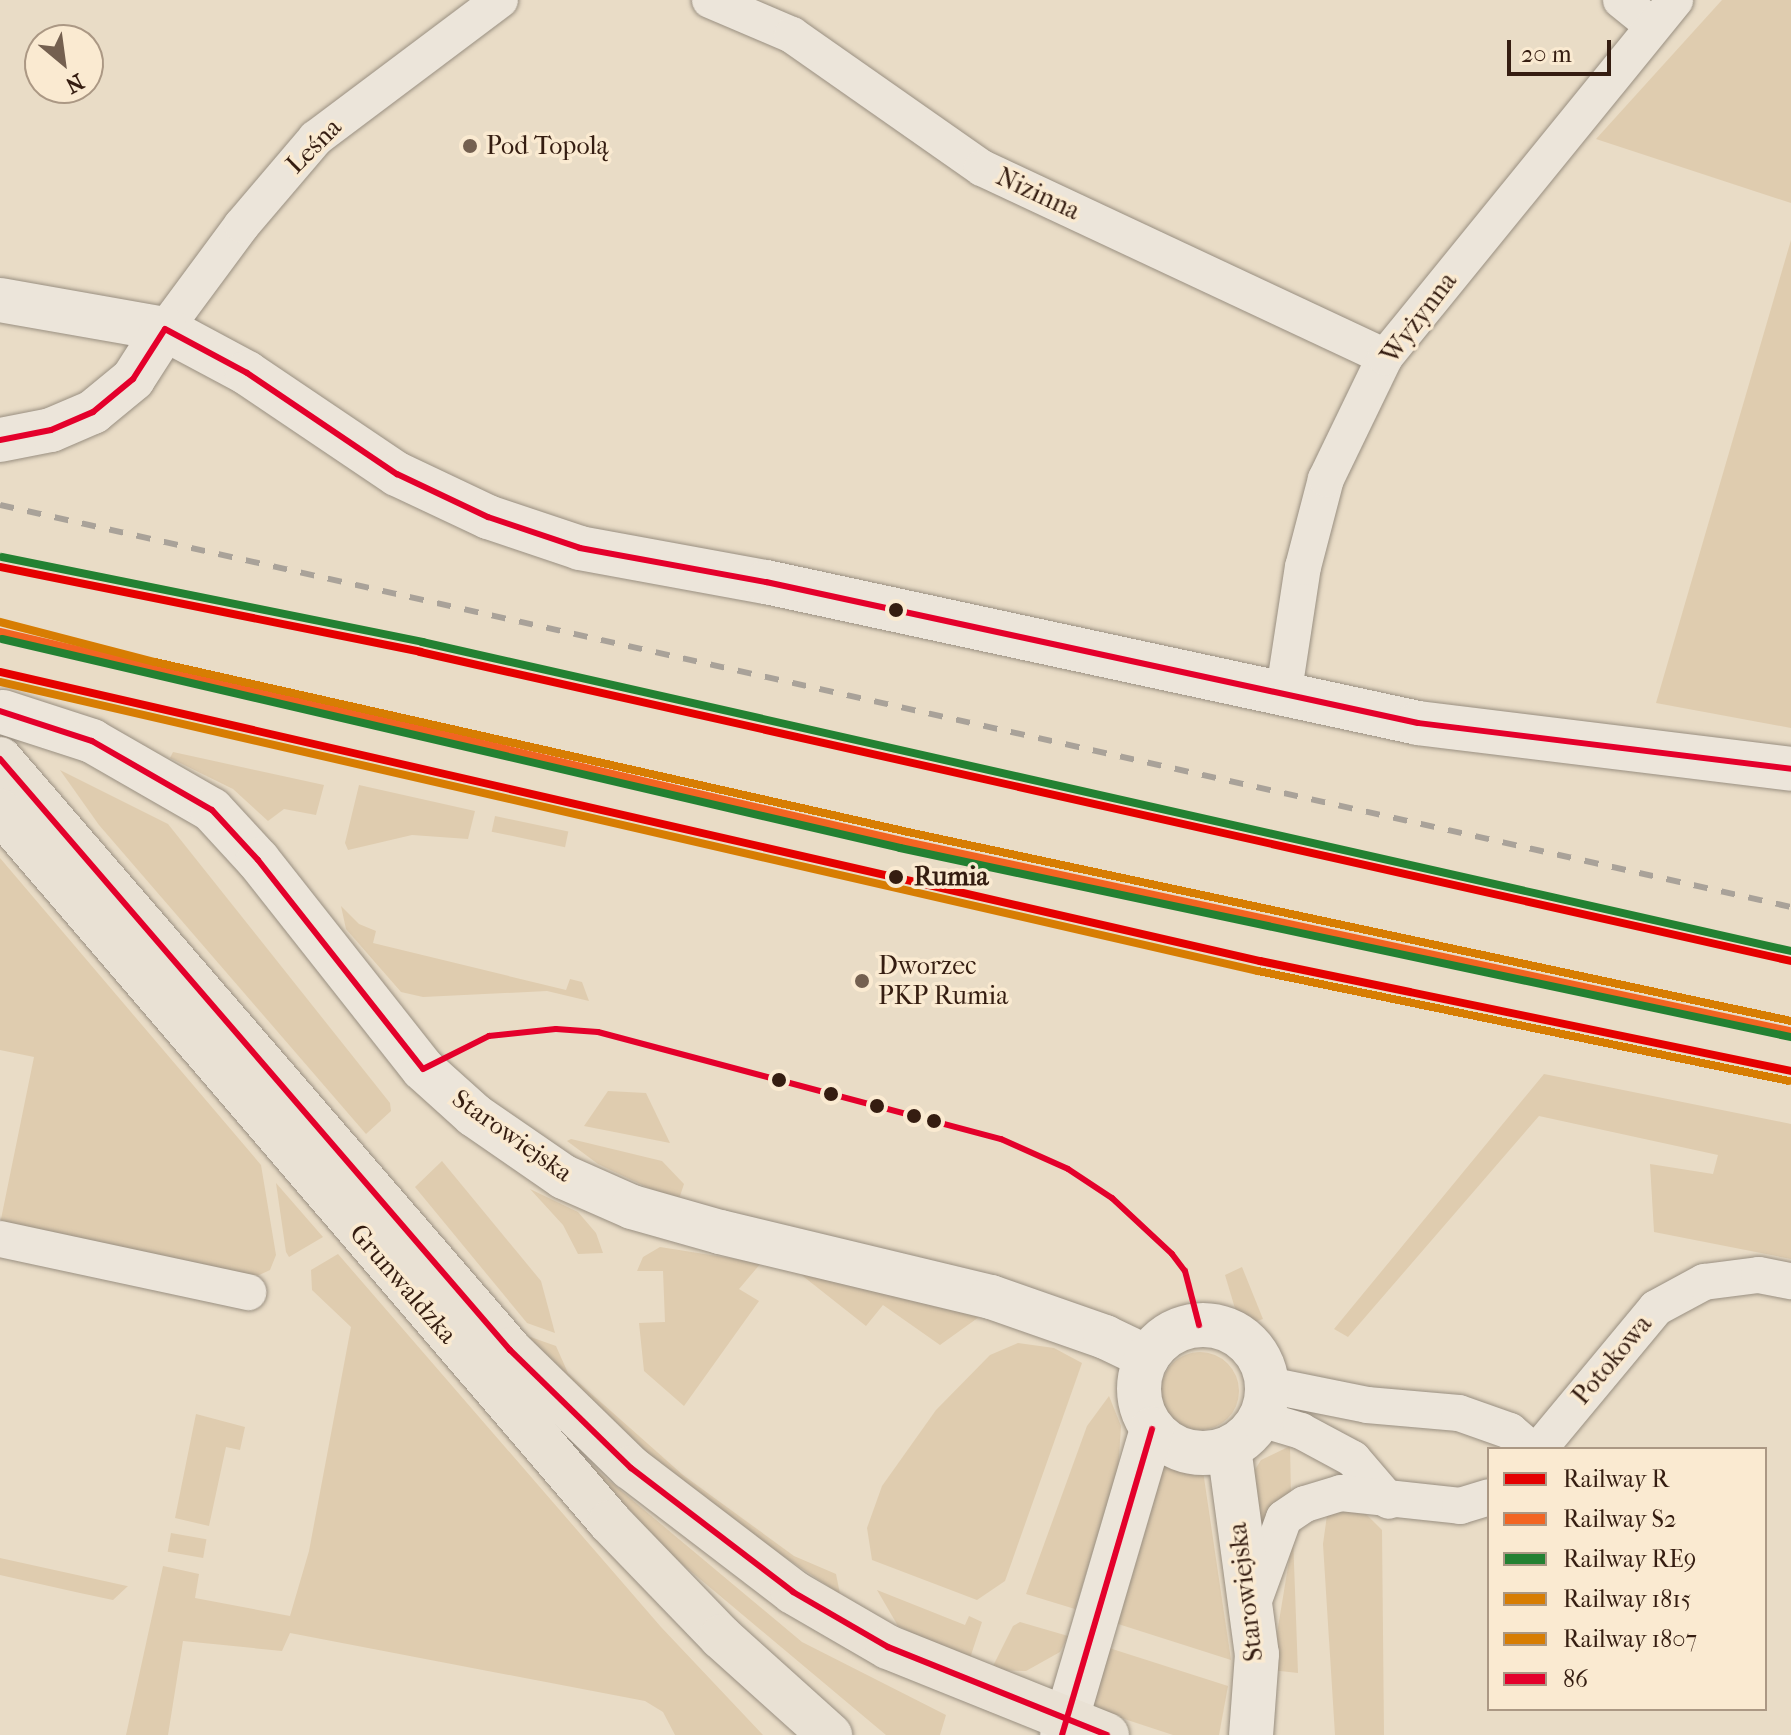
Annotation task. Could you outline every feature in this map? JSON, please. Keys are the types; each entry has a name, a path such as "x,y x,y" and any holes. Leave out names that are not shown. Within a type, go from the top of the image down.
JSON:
{"main road":[{"path":"0,300 165,329 247,373 397,474 488,517 580,548 766,582 1283,697 1418,723 1791,769"},
{"path":"0,440 51,430 93,412 133,379 165,329"},
{"name":"Starowiejska","path":"3,712 92,741 212,810 258,860 423,1069 474,1115 564,1177 632,1207 720,1232 991,1297 1105,1337 1147,1357"},
{"path":"0,759 18,806"},
{"name":"Grunwaldzka","path":"18,806 510,1350 631,1468 793,1592 888,1647 1064,1726 1107,1735"},
{"name":"Grunwaldzka","path":"18,806 610,1522 721,1637 830,1735"},
{"path":"1184,1327 1224,1328 1250,1344 1264,1402 1229,1448 1187,1452 1152,1429 1139,1395 1147,1357 1184,1327"},
{"path":"1064,1726 1152,1429"},
{"name":"Starowiejska","path":"1229,1448 1253,1603 1257,1654 1251,1735"}],"street":[{"name":"Leśna","path":"165,329 242,225 316,138 500,0"},
{"name":"Nizinna","path":"710,0 792,35 982,168 1385,357"},
{"path":"1621,0 1664,12"},
{"name":"Wyżynna","path":"1283,697 1303,567 1326,479 1385,357 1664,12"},
{"path":"0,1239 248,1292"},
{"name":"Potokowa","path":"1541,1447 1656,1308 1704,1282 1759,1275 1791,1281"},
{"path":"1264,1402 1367,1405 1459,1413 1510,1431 1529,1447"},
{"path":"1264,1402 1301,1431 1353,1459 1389,1501"},
{"path":"1253,1603 1284,1518 1305,1504 1341,1493 1389,1501 1460,1506 1487,1498"}],"shaded area":[{"path":"1722,0 1791,0 1791,203 1596,139"},
{"path":"1791,240 1791,728 1656,703"},
{"path":"173,752 324,785 316,815 284,809 268,821 233,789 170,758"},
{"path":"60,770 168,824 390,1103 391,1111 366,1134 99,825"},
{"path":"359,785 475,811 468,839 412,835 348,850 345,843"},
{"path":"495,816 568,832 565,847 492,832"},
{"path":"0,858 261,1165 276,1255 270,1270 255,1277 0,1224 34,1057 0,1050"},
{"path":"341,906 359,924 376,931 373,943 566,990 570,979 582,982 589,1001 547,991 423,997 401,992 346,929"},
{"path":"1544,1074 1791,1124 1791,1259 1654,1232 1650,1164 1713,1174 1718,1155 1539,1116 1348,1337 1334,1329"},
{"path":"608,1091 646,1093 670,1143 584,1126"},
{"path":"571,1139 662,1161 684,1184 678,1202 598,1164 567,1141"},
{"path":"442,1161 541,1281 555,1333 527,1323 415,1187"},
{"path":"276,1183 323,1237 289,1257 286,1252"},
{"path":"530,1189 578,1212 596,1233 603,1253 578,1254 563,1225"},
{"path":"660,1247 761,1263 739,1289 759,1301 684,1406 644,1371 639,1323 665,1322 663,1271 637,1271 643,1257"},
{"path":"338,1254 661,1627 763,1735 675,1735 663,1712 645,1701 290,1633 282,1651 183,1641 168,1735 126,1735 163,1566 199,1574 195,1598 290,1616 309,1551 351,1327 312,1290 311,1270"},
{"path":"1242,1267 1263,1319 1245,1325 1237,1315 1225,1275"},
{"path":"799,1273 979,1317 940,1345 883,1305 866,1326"},
{"path":"522,1334 556,1346 568,1373 683,1475 794,1556 836,1574 840,1594 676,1484"},
{"path":"1018,1343 1054,1348 1082,1363 1005,1581 977,1600 872,1560 867,1528 882,1486 936,1410 990,1355"},
{"path":"1200,1352 1215,1355 1227,1364 1236,1376 1239,1391 1236,1406 1227,1418 1215,1427 1200,1430 1185,1427 1173,1418 1164,1406 1161,1391 1164,1376 1173,1364 1185,1355"},
{"path":"1109,1396 1121,1426 1118,1472 1075,1609 1026,1594 1087,1426"},
{"path":"196,1414 245,1427 240,1450 226,1447 209,1526 175,1518"},
{"path":"1290,1446 1291,1495 1264,1538 1251,1476 1261,1460"},
{"path":"582,1458 802,1642 946,1715 940,1735 886,1735 669,1553"},
{"path":"1166,1463 1203,1471 1231,1660 1115,1623 1152,1490"},
{"path":"1328,1508 1365,1513 1382,1530 1384,1735 1335,1735 1323,1544"},
{"path":"171,1533 206,1539 203,1558 168,1552"},
{"path":"1293,1536 1298,1673 1271,1670"},
{"path":"0,1558 128,1586 113,1600 80,1593 0,1575"},
{"path":"877,1590 965,1625 969,1616 982,1622 969,1661 898,1626"},
{"path":"1020,1622 1068,1636 1060,1652 1026,1671 991,1670 1013,1626"},
{"path":"1106,1647 1228,1686 1219,1735 1173,1735 1097,1710 1092,1702"}],"railway":[{"path":"0,505 1791,907"}],"rail line":[{"name":"RE9","path":"2,557 422,642 1791,951"},
{"name":"R","path":"0,567 420,652 1791,961"},
{"name":"1815","path":"0,622 155,662 908,832 1791,1021"},
{"name":"S2","path":"0,632 906,842 1789,1031"},
{"name":"RE9","path":"2,639 900,848 1791,1037"},
{"name":"R","path":"0,672 1260,961 1791,1071"},
{"name":"1807","path":"0,682 1258,971 1789,1081"}],"transit line":[{"name":"86","path":"0,440 51,430 93,412 133,379 165,329 247,373 397,474 488,517 580,548 766,582 1418,723 1791,769"},
{"name":"86","path":"0,711 92,741 212,810 258,860 423,1069"},
{"name":"86","path":"0,759 510,1350 631,1468 793,1592 888,1647 1107,1735"},
{"name":"86","path":"423,1069 489,1036 556,1029 598,1032 1001,1139 1068,1169 1112,1198 1172,1254 1185,1271 1199,1325"},
{"name":"86","path":"1062,1735 1152,1429"}],"place":[{"name":"Pod Topolą","path":"470,146"},
{"name":"Rumia","path":"896,877"},
{"name":"Dworzec PKP Rumia","path":"862,981"}]}
